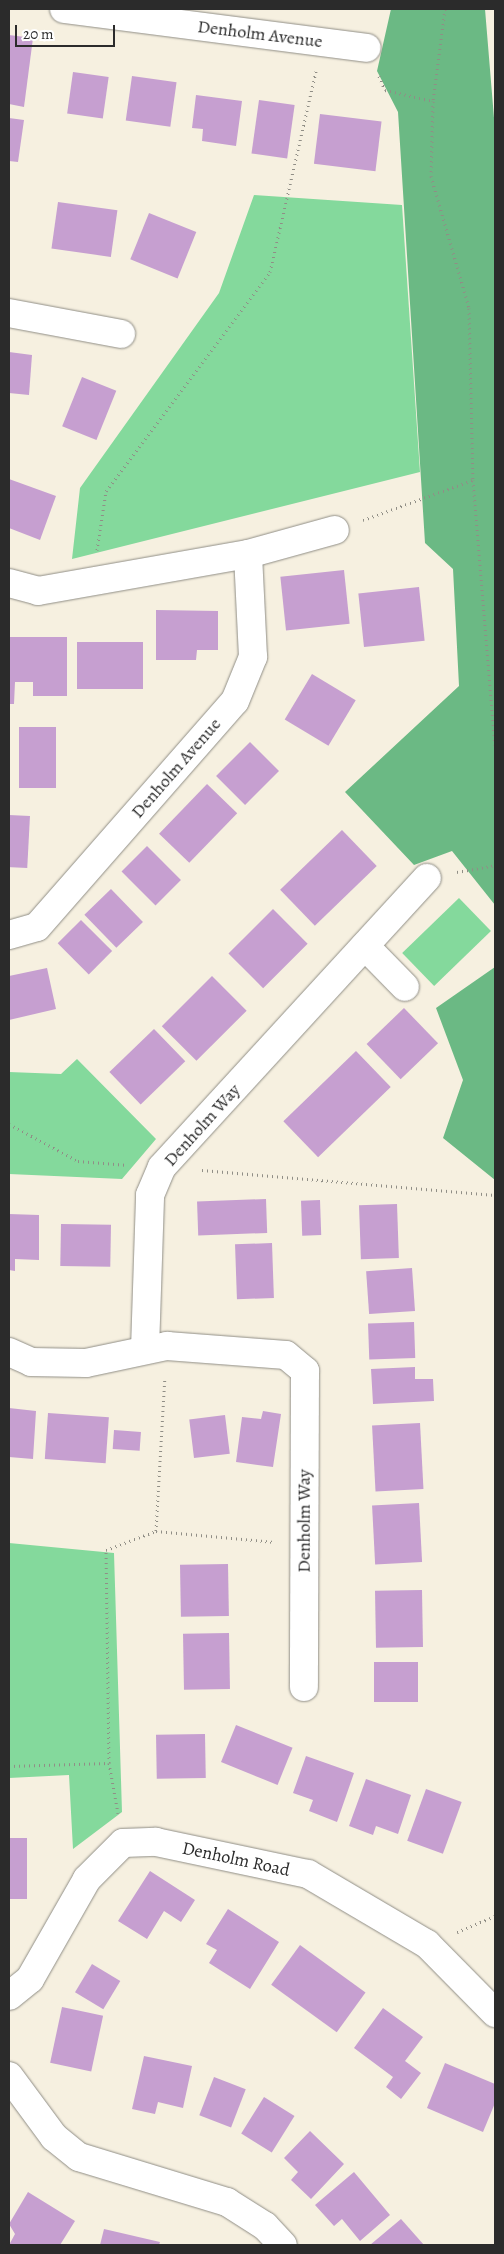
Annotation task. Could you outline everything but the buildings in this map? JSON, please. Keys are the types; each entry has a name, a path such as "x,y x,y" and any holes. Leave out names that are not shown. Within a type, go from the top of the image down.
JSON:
{"street":[{"name":"Denholm Avenue","path":"64,9 367,48"},
{"path":"9,313 121,334"},
{"path":"9,583 38,592 93,580 248,554 335,530"},
{"name":"Denholm Avenue","path":"9,935 37,927 235,701 252,657 248,554"},
{"name":"Denholm Way","path":"156,1348 150,1195 162,1167 428,878"},
{"path":"365,946 406,987"},
{"name":"Denholm Way","path":"9,1352 30,1362 86,1363 156,1348 286,1355 305,1371 304,1687"},
{"name":"Denholm Road","path":"123,1843 156,1842 308,1874 427,1944 495,2013"},
{"path":"9,1996 30,1979 87,1879 123,1843"},
{"path":"9,2076 54,2137 79,2157 226,2202 265,2226 283,2245"}],"path":[{"path":"446,9 433,101 431,176 469,308 473,480 495,745"},
{"path":"93,580 106,491 270,272 323,42"},
{"path":"367,48 385,90 433,101"},
{"path":"335,530 473,480"},
{"path":"428,878 495,865"},
{"path":"9,1124 78,1162 162,1167 495,1195"},
{"path":"156,1348 156,1531"},
{"path":"123,1843 109,1763 106,1550 156,1531 304,1545"},
{"path":"9,1766 109,1763"},
{"path":"427,1944 495,1916"}],"green space":[{"path":"391,9 485,9 495,130 495,905 452,851 414,865 345,792 459,686 453,569 425,543 398,112 377,71"},
{"path":"254,195 402,205 420,472 72,559 80,488 219,293"},
{"path":"459,898 491,931 434,986 402,953"},
{"path":"495,967 495,1180 443,1138 463,1080 436,1008"},
{"path":"77,1059 156,1139 122,1179 9,1174 9,1072 61,1074"},
{"path":"9,1543 114,1553 122,1812 73,1849 69,1775 9,1778"}]}
